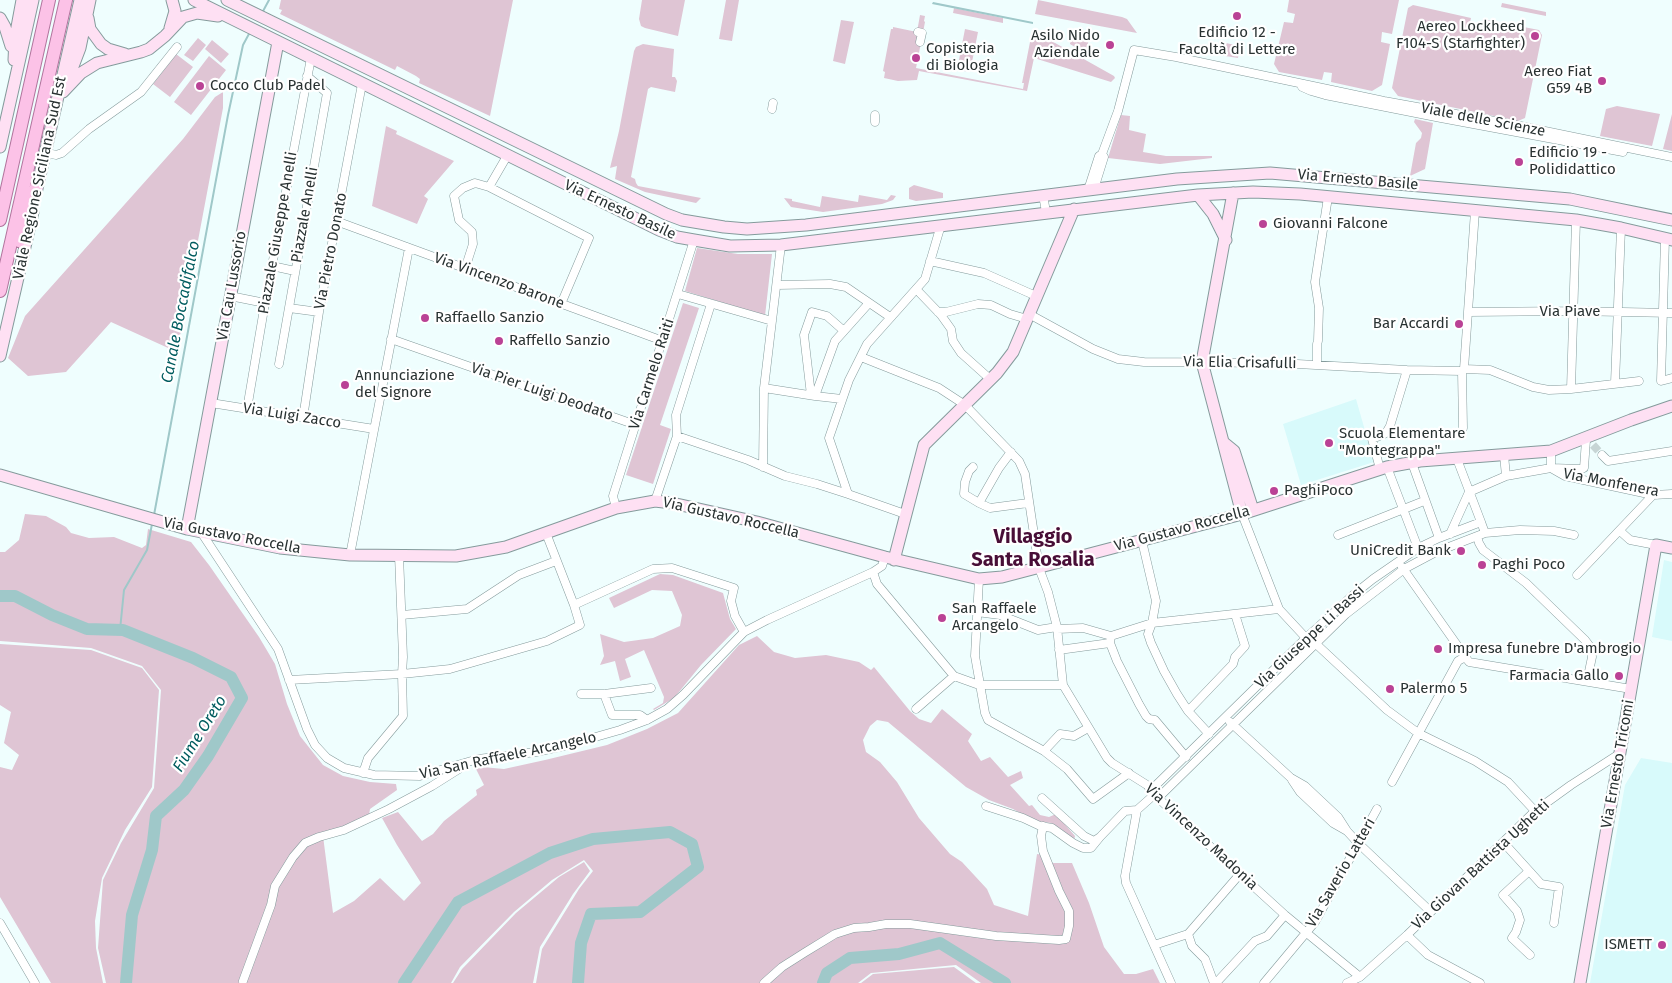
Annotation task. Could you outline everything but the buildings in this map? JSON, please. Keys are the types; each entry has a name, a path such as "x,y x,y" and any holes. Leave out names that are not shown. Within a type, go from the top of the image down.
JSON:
{"main road":[{"name":"Viale Regione Siciliana Sud Est","path":"0,220 48,0"},
{"name":"Viale Regione Siciliana Sud Est","path":"0,290 66,0"},
{"path":"0,298 37,184"}],"street":[{"path":"12,92 15,38 22,0"},
{"path":"0,147 33,0"},
{"path":"165,36 174,17 172,0"},
{"name":"Via Ernesto Basile","path":"194,0 659,230 677,237 730,246 782,245 1198,195 1269,192 1576,220 1668,239"},
{"name":"Via Ernesto Basile","path":"227,0 666,214 682,220 746,230 838,221 1177,179 1270,173 1570,199 1672,220"},
{"path":"86,3 90,29 101,44 117,53 134,54"},
{"path":"53,115 77,57 86,3"},
{"name":"Viale Regione Siciliana Sud Est","path":"0,356 30,227 37,184 53,115 86,3"},
{"path":"63,92 81,74 97,63 149,49 165,36 177,22 189,14 197,13 228,18"},
{"path":"0,18 14,56"},
{"path":"918,32 922,33 920,42"},
{"name":"Via Cau Lussorio","path":"187,529 278,42"},
{"path":"44,152 56,155 62,153 89,129 141,92 177,47"},
{"name":"Viale delle Scienze","path":"1091,189 1118,112 1134,50 1176,57 1476,121 1672,159"},
{"name":"Piazzale Giuseppe Anelli","path":"247,409 310,58"},
{"name":"Piazzale Anelli","path":"279,364 327,93 307,76"},
{"name":"Via Pietro Donato","path":"303,418 319,312 362,84"},
{"path":"417,111 424,97"},
{"path":"1442,114 1476,121"},
{"name":"Viale delle Scienze","path":"1476,121 1522,129"},
{"name":"Viale delle Scienze","path":"1593,143 1657,160 1660,157 1672,159"},
{"path":"489,187 507,156"},
{"path":"466,269 473,244 472,232 459,220 454,196 463,188 475,183 489,187 589,238 561,304"},
{"path":"1233,193 1226,240 1202,362 1223,442 1234,450 1247,512 1280,609 1306,638 1387,710 1418,733 1492,771 1508,782 1535,811"},
{"path":"1043,195 1046,212"},
{"path":"1198,195 1213,214 1226,240"},
{"path":"1317,365 1319,308 1315,282 1328,197"},
{"path":"1063,684 979,685 954,676 886,596 877,584 873,572 890,558 905,514 924,444 997,373 1013,352 1074,209"},
{"path":"1463,428 1463,370 1475,211"},
{"path":"1571,389 1576,220"},
{"name":"Via Vincenzo Barone","path":"336,221 663,341"},
{"path":"838,221 840,239"},
{"path":"848,494 829,438 842,399 867,344 925,280 941,225"},
{"path":"1615,383 1621,228"},
{"path":"1668,239 1662,314 1661,382 1672,378"},
{"name":"Via Carmelo Raiti","path":"616,508 613,496 694,240"},
{"path":"763,467 764,388 782,245"},
{"path":"350,554 409,248"},
{"path":"930,261 984,273 1036,296"},
{"path":"272,266 295,271"},
{"path":"777,285 830,284 846,287 890,317"},
{"path":"916,289 951,329 952,341 960,353 990,379"},
{"path":"678,294 772,321"},
{"path":"230,296 265,303"},
{"path":"813,395 836,341 870,303"},
{"path":"655,501 677,436 676,415 711,304"},
{"name":"Via Elia Crisafulli","path":"938,312 946,312 978,304 991,305 1010,314 1028,317 1093,349 1118,359 1144,362 1317,365 1407,370 1490,370 1541,389 1571,389 1639,381"},
{"path":"289,308 319,312"},
{"name":"Via Piave","path":"1468,312 1573,311 1672,314"},
{"path":"813,395 804,335 812,312 827,316 844,331"},
{"name":"Via Pier Luigi Deodato","path":"391,339 636,425"},
{"name":"Via Vincenzo Madonia","path":"860,357 939,388 965,405 1019,461 1025,474 1039,568 1048,592 1057,628 1063,684 1107,758 1147,785 1285,915 1360,977"},
{"path":"1407,370 1390,426 1386,433 1372,439 1418,548"},
{"path":"764,388 842,399"},
{"name":"Via Luigi Zacco","path":"211,403 374,429"},
{"name":"Via Gustavo Roccella","path":"0,475 187,529 280,548 350,554 456,556 506,547 616,508 655,501 757,522 890,558 979,579 1002,577 1142,541 1247,512 1384,468 1420,461 1551,451 1588,441 1631,420 1672,406"},
{"path":"677,436 748,460 785,476 817,484 905,514"},
{"path":"1450,534 1469,492 1506,476 1551,468 1584,468 1588,441"},
{"path":"1551,451 1551,468"},
{"path":"1602,455 1608,461 1672,451"},
{"path":"979,503 999,468 1011,452"},
{"path":"1504,455 1506,476"},
{"path":"1458,459 1481,522 1479,543 1483,550 1526,583 1585,640 1591,648 1592,657 1587,681"},
{"path":"1412,463 1439,538"},
{"path":"973,467 969,471 965,482 964,494 990,508 1028,503"},
{"name":"Via Monfenera","path":"1551,468 1561,475 1653,495 1672,494"},
{"path":"1577,575 1653,495"},
{"path":"1338,535 1424,500"},
{"name":"Via Giuseppe Li Bassi","path":"1155,794 1186,756 1306,638 1353,595 1418,548 1481,522"},
{"name":"Via Giuseppe Li Bassi","path":"1044,826 1052,828 1083,848 1092,848 1125,811 1137,810 1233,725 1351,609 1404,569 1436,552 1481,534 1520,530 1554,531 1574,535"},
{"path":"1620,531 1630,540 1672,548"},
{"name":"Via San Raffaele Arcangelo","path":"201,532 278,649 307,729 315,745 326,758 344,768 363,773 420,776 478,759 536,752 564,746 648,720 667,709 683,695 744,632 873,572"},
{"path":"289,680 450,670 547,641 580,624 546,533"},
{"path":"1142,541 1156,601 1148,634 1164,671 1188,711 1209,734"},
{"name":"Via Ernesto Tricomi","path":"1580,983 1656,545"},
{"path":"363,773 368,758 403,716 402,674 404,657 399,555"},
{"path":"402,615 467,609 519,575 556,561"},
{"path":"1398,561 1469,662 1631,688"},
{"path":"574,605 653,570 672,568 734,588 732,601 736,616 744,632"},
{"path":"979,579 975,656 979,685 988,720 1044,751 1067,769 1093,799 1096,799 1129,773"},
{"path":"1059,650 1110,639 1152,623 1280,609"},
{"path":"977,612 1000,615 1038,630 1083,628 1110,639 1130,688 1144,713 1148,719 1155,720 1186,756"},
{"path":"1188,711 1233,664 1235,657 1245,646 1235,614"},
{"path":"1392,782 1458,661 1465,657"},
{"path":"916,709 954,676"},
{"path":"581,694 604,694 651,688"},
{"path":"604,694 612,715 640,715 648,720"},
{"path":"1226,717 1291,778 1305,786 1338,817 1358,843 1430,911"},
{"path":"1044,751 1060,734 1074,736 1088,728"},
{"name":"Via Giovan Battista Ughetti","path":"1347,983 1360,977 1407,935 1535,811 1572,784 1620,754"},
{"path":"243,981 271,905 275,886 305,843 344,830 389,809 432,786 459,769 459,765"},
{"path":"1042,798 1084,836 1094,841 1100,837"},
{"path":"764,983 782,967 835,934 854,928 886,924 910,924 996,936 1059,940 1066,938 1069,911 1043,852 1041,836 1044,826 986,806"},
{"name":"Via Saverio Latteri","path":"1264,983 1315,922 1377,809"},
{"path":"1137,810 1125,876 1126,884 1171,983"},
{"path":"1503,842 1540,884 1559,887 1554,924"},
{"path":"1528,872 1502,895 1517,911 1520,920 1512,938 1530,955"},
{"path":"1154,945 1188,934 1240,874"},
{"path":"1188,934 1192,946 1204,959 1215,983 1254,941 1267,936 1285,915"},
{"path":"0,923 35,983"},
{"path":"1407,935 1428,955 1480,983"}],"shaded area":[{"path":"281,0 513,0 490,116 419,83 420,79 397,66 395,70 280,14 282,10 279,9"},
{"path":"642,0 685,0 678,36 641,26 639,19"},
{"path":"726,0 739,0 732,41 719,39"},
{"path":"1038,0 1122,17 1127,19 1137,33 1035,14"},
{"path":"1289,0 1399,0 1392,34 1382,32 1381,42 1390,44 1382,85 1372,91 1331,82 1332,73 1324,72 1322,80 1279,72 1274,64 1284,22 1293,23 1295,14 1287,12"},
{"path":"933,2 1033,22 1033,24 932,4"},
{"path":"1502,3 1546,12 1546,16 1501,7"},
{"path":"1413,5 1471,18 1469,27 1481,28 1483,19 1539,30 1542,35 1525,118 1518,121 1398,96 1392,88 1408,8"},
{"path":"954,8 1003,18 1003,23 953,13"},
{"path":"920,15 925,16 925,22 916,68 1023,89 1024,83 1022,83 1030,42 1032,42 1033,37 1048,39 1115,78 1111,82 1034,58 1027,91 919,71 917,80 898,81 884,78 885,72 883,71 891,29 893,27 917,32"},
{"path":"841,20 854,22 845,64 833,61"},
{"path":"965,29 978,32 970,72 957,70"},
{"path":"1072,30 1091,33 1085,53 1070,44"},
{"name":"Cocco Club Padel","path":"198,38 206,45 193,61 184,55"},
{"name":"Cocco Club Padel","path":"212,40 229,54 221,63 205,49"},
{"path":"1221,42 1240,46 1238,58 1219,55"},
{"path":"643,44 674,49 672,77 675,77 677,81 675,92 651,87 648,89 631,177 635,179 638,186 701,198 696,203 645,192 615,179 617,166 610,168 634,51 636,47"},
{"name":"Cocco Club Padel","path":"176,54 193,67 170,97 153,84"},
{"name":"Cocco Club Padel","path":"209,56 226,70 191,115 174,102"},
{"path":"223,92 223,108 177,352 111,322 66,372 28,376 8,358 25,316 183,139 215,97"},
{"path":"1617,106 1660,114 1652,146 1600,136 1606,109"},
{"path":"1672,114 1672,151 1663,149"},
{"path":"1121,115 1130,116 1129,130 1146,134 1143,152 1166,156 1212,156 1212,158 1160,164 1108,158"},
{"path":"1415,119 1433,123 1425,169 1410,176 1416,143 1421,138 1422,133 1414,122"},
{"path":"386,126 397,131 396,134 454,161 424,196 428,199 417,224 372,206"},
{"path":"914,185 943,193 943,198 916,201 909,199 909,188"},
{"path":"859,195 887,200 891,195 896,196 893,200 882,204 823,212 791,207 784,198 820,207 822,196 858,202"},
{"path":"697,248 738,254 772,254 765,316 685,291"},
{"path":"683,303 699,308 660,425 671,429 653,484 626,475"},
{"name":"Scuola Elementare \"Montegrappa\"","path":"1356,399 1374,462 1301,485 1283,424"},
{"path":"25,514 46,516 66,527 71,533 89,538 114,537 142,548 146,545 148,529 191,542 259,637 275,664 287,704 300,736 323,765 343,776 370,782 396,784 397,790 370,809 369,815 323,836 333,913 354,901 380,878 404,901 421,883 382,818 398,812 422,841 433,834 444,821 477,795 476,790 484,785 476,769 482,767 504,769 545,760 607,745 647,729 678,713 739,645 757,636 774,652 795,658 826,655 859,662 871,670 874,667 910,711 919,719 931,723 942,709 972,734 968,741 981,761 990,757 1008,777 1021,771 1023,778 1010,785 1040,815 1049,817 1056,814 1075,836 1074,840 1051,823 1035,821 966,787 888,722 877,720 870,726 863,740 866,752 880,762 897,782 919,818 950,854 962,862 987,889 994,905 1028,916 1037,854 1042,855 1053,863 1072,863 1089,903 1104,947 1124,974 1136,974 1153,969 1160,983 981,983 956,965 871,973 858,983 536,983 542,949 579,889 593,871 584,860 552,880 514,912 460,967 451,983 106,983 98,948 103,880 121,843 154,788 161,690 142,666 91,648 0,641 0,552 5,552 19,540"},
{"path":"1664,560 1672,562 1672,641 1652,637"},
{"path":"660,574 673,575 723,593 730,619 736,629 701,665 674,698 654,710 663,703 664,697 644,650 625,659 631,677 620,681 615,661 600,665 604,656 600,634 624,642 653,638 680,626 682,615 672,591 652,590 614,608 609,598"},
{"path":"0,644 91,650 142,668 159,690 152,787 125,830 102,878 95,921 96,948 103,983 51,983 0,897 0,767 12,770 19,755 4,743 11,712 0,705"},
{"path":"1641,758 1672,763 1672,983 1590,983 1625,785"},
{"path":"584,862 590,871 573,894 540,947 533,983 453,983 462,969 516,913 559,877"},
{"path":"954,967 976,983 861,983 873,974"}],"waterway":[{"name":"Canale Boccadifalco","path":"262,13 269,0"},
{"name":"Canale Boccadifalco","path":"154,515 228,115 243,45 250,32"},
{"name":"Canale Boccadifalco","path":"120,630 124,590 147,550 152,524"},
{"name":"Fiume Oreto","path":"0,596 15,596 52,615 87,629 123,630 193,658 231,677 242,698 208,756 184,790 156,816 152,850 132,915 126,983"},
{"name":"Fiume Oreto","path":"404,983 458,902 550,853 593,839 670,832 692,844 698,867 640,912 591,914 581,943 578,983"},
{"name":"Fiume Oreto","path":"823,983 827,973 850,958 899,954 940,943 1005,983"}],"tunnel":[{"path":"1593,445 1602,455"}],"place":[{"name":"Edificio 12 - Facoltà di Lettere","path":"1237,16"},
{"name":"Aereo Lockheed F104-S (Starfighter)","path":"1535,36"},
{"name":"Asilo Nido Aziendale","path":"1110,45"},
{"name":"Copisteria di Biologia","path":"916,58"},
{"name":"Aereo Fiat G59 4B","path":"1602,81"},
{"name":"Cocco Club Padel","path":"200,86"},
{"name":"Edificio 19 - Polididattico","path":"1519,162"},
{"name":"Giovanni Falcone","path":"1263,224"},
{"name":"Raffaello Sanzio","path":"425,318"},
{"name":"Bar Accardi","path":"1459,324"},
{"name":"Raffello Sanzio","path":"499,341"},
{"name":"Annunciazione del Signore","path":"345,385"},
{"name":"Scuola Elementare \"Montegrappa\"","path":"1329,443"},
{"name":"PaghiPoco","path":"1274,491"},
{"name":"UniCredit Bank","path":"1461,551"},
{"name":"Paghi Poco","path":"1482,565"},
{"name":"San Raffaele Arcangelo","path":"942,618"},
{"name":"Impresa funebre D'ambrogio","path":"1438,649"},
{"name":"Farmacia Gallo","path":"1619,676"},
{"name":"Palermo 5","path":"1390,689"},
{"name":"ISMETT","path":"1662,945"}],"district":[{"name":"Villaggio Santa Rosalia","path":"1033,548"}]}
